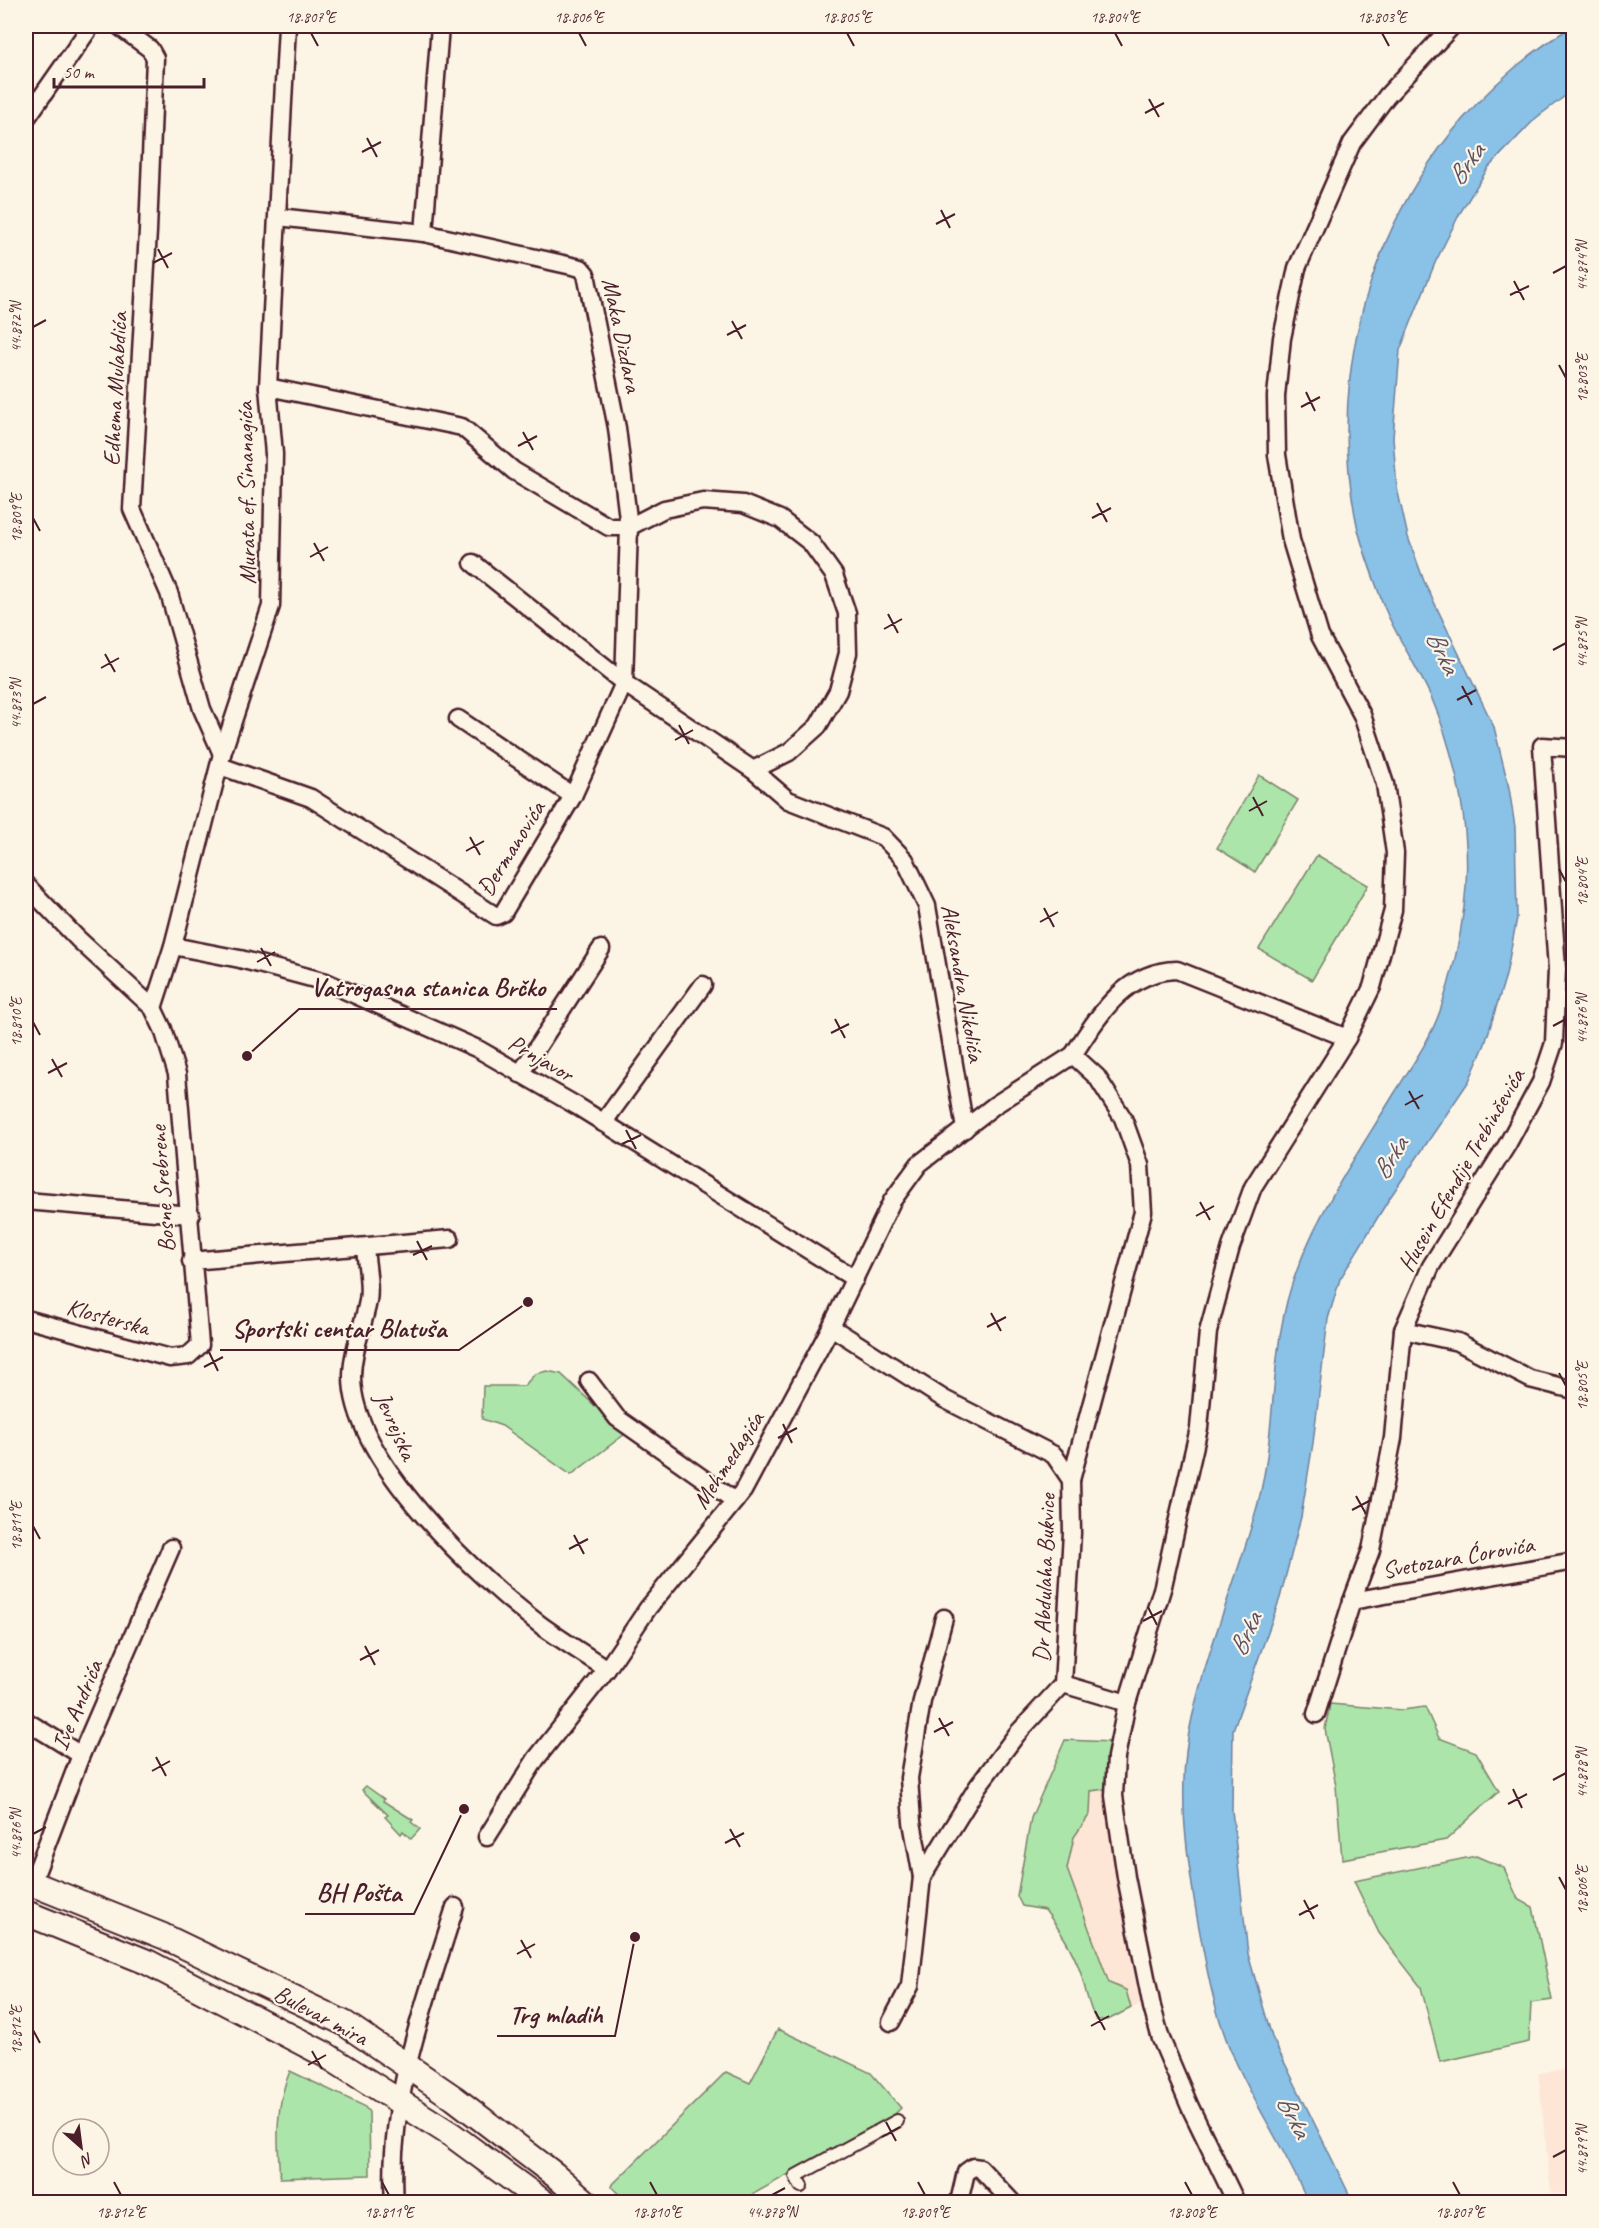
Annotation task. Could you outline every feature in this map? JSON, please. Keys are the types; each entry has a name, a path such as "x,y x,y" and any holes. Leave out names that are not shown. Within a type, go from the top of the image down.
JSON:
{"main road":[{"name":"Bulevar mira","path":"29,1882 164,1936 344,2023 406,2064 500,2133 586,2202"},
{"name":"Bulevar mira","path":"26,1913 147,1962 326,2055 452,2135 543,2202"}],"street":[{"path":"26,119 91,26"},
{"name":"Edhema Mulabdića","path":"119,26 150,49 154,58 148,231 132,508 169,593 201,709 221,760"},
{"name":"Murata ef. Sinanagića","path":"173,946 221,760 271,606 274,454 268,387 287,26"},
{"path":"424,233 440,26"},
{"path":"1236,2202 1190,2107 1161,2039 1152,2007 1126,1877 1114,1796 1116,1757 1127,1702 1163,1586 1198,1428 1208,1332 1231,1247 1253,1186 1347,1038 1372,987 1393,910 1394,841 1385,784 1362,715 1320,636 1291,540 1277,455 1276,396 1282,338 1297,268 1352,143 1387,96 1452,26"},
{"name":"Maka Dizdara","path":"278,217 424,233 581,268 586,274 617,428 629,527 624,683"},
{"path":"268,387 462,427 514,471 609,527 629,527 664,509 703,501 743,504 780,519 811,543 834,576 847,613 848,653 838,691 818,726 789,753 753,770"},
{"name":"Aleksandra Nikolića","path":"473,563 624,683 753,770 788,800 883,837 905,860 927,906 965,1129"},
{"name":"Đermanovića","path":"221,760 311,798 496,916 503,913 573,796 624,683"},
{"path":"458,719 573,796"},
{"name":"Husein Efendije Trebinčevića","path":"1316,1714 1371,1550 1393,1438 1403,1330 1431,1266 1507,1145 1541,1082 1554,1043 1557,969 1542,746 1574,748"},
{"name":"Bosne Srebrene","path":"26,885 78,939 153,1008 177,1074 191,1215 191,1260 200,1345 188,1356 179,1359"},
{"path":"153,1008 173,946"},
{"name":"Prnjavor","path":"173,946 240,959 326,982 478,1049 603,1123 855,1279"},
{"path":"520,1074 601,949"},
{"path":"1071,1480 1143,1212 1140,1165 1123,1119 1096,1077 1073,1054 1102,1010 1127,986 1159,970 1177,970 1347,1038"},
{"path":"603,1123 703,985"},
{"name":"Mehmedagića","path":"487,1837 536,1759 607,1669 648,1608 735,1501 762,1460 831,1327 892,1201 919,1164 994,1105 1073,1054"},
{"path":"26,1202 191,1215"},
{"path":"191,1260 450,1239"},
{"name":"Jevrejska","path":"365,1247 368,1299 356,1343 352,1379 360,1416 380,1460 419,1511 484,1575 541,1625 607,1669"},
{"name":"Klosterska","path":"26,1319 179,1359"},
{"name":"Dr Abdulaha Bukvice","path":"831,1327 944,1399 1054,1455 1071,1480 1072,1533 1063,1684 1017,1734 978,1786 922,1876 910,1986 891,2022"},
{"path":"1403,1330 1458,1342 1530,1379 1574,1390"},
{"path":"589,1381 617,1418 735,1501"},
{"name":"Ive Andrića","path":"29,1882 81,1755 171,1548"},
{"name":"Svetozara Ćorovića","path":"1352,1601 1574,1561"},
{"path":"922,1876 912,1822 909,1778 922,1701 944,1618"},
{"path":"1063,1684 1127,1702"},
{"path":"26,1721 81,1755"},
{"path":"394,2202 399,2100 406,2064 455,1907"},
{"path":"801,2186 796,2176 897,2121"},
{"path":"958,2202 966,2172 973,2167 980,2168 1012,2202"}],"shaded area":[{"path":"1105,1789 1113,1849 1143,2005 1131,2008 1126,1990 1109,1983 1067,1869 1074,1837 1090,1814 1091,1791"},
{"path":"1573,2068 1573,2194 1551,2193 1538,2073"}],"green space":[{"path":"1259,775 1298,800 1255,872 1217,848"},
{"path":"1317,855 1368,885 1312,980 1259,949"},
{"path":"547,1371 561,1374 625,1434 571,1475 502,1426 482,1419 483,1386 524,1386 535,1374"},
{"path":"1330,1704 1402,1710 1425,1707 1439,1738 1476,1752 1499,1791 1446,1840 1342,1859 1336,1786 1325,1729"},
{"path":"1065,1740 1112,1742 1105,1789 1091,1791 1090,1814 1074,1837 1067,1869 1109,1983 1126,1990 1131,2008 1108,2020 1096,2020 1073,1954 1045,1910 1022,1906 1017,1896 1031,1818"},
{"path":"366,1786 384,1799 383,1801 413,1820 411,1822 420,1829 411,1839 403,1831 401,1834 385,1817 388,1815 362,1790"},
{"path":"1476,1856 1504,1868 1518,1899 1533,1907 1552,2000 1531,2003 1529,2042 1440,2062 1421,1987 1379,1933 1354,1881"},
{"path":"778,2029 871,2073 901,2108 894,2115 739,2202 626,2202 611,2186 726,2072 750,2083"},
{"path":"290,2071 364,2106 369,2112 370,2175 280,2178 279,2110"}],"water":[{"name":"Brka","path":"1573,26 1573,90 1536,118 1488,168 1460,213 1435,263 1400,350 1393,438 1397,488 1408,537 1424,581 1494,727 1509,788 1515,827 1517,918 1506,975 1485,1044 1469,1081 1389,1199 1340,1279 1328,1319 1313,1443 1301,1517 1280,1598 1233,1730 1232,1810 1248,1954 1272,2037 1353,2202 1308,2202 1237,2064 1213,1997 1186,1843 1184,1768 1187,1743 1199,1691 1258,1503 1268,1445 1281,1327 1297,1270 1329,1202 1431,1033 1451,973 1464,907 1465,828 1449,748 1432,699 1384,607 1357,525 1348,452 1350,380 1363,309 1386,241 1420,178 1462,120 1514,69"}],"place":[{"name":"Vatrogasna stanica Brčko","path":"247,1056"},
{"name":"Sportski centar Blatuša","path":"528,1302"},
{"name":"BH Pošta","path":"464,1809"},
{"name":"Trg mladih","path":"635,1937"}]}
